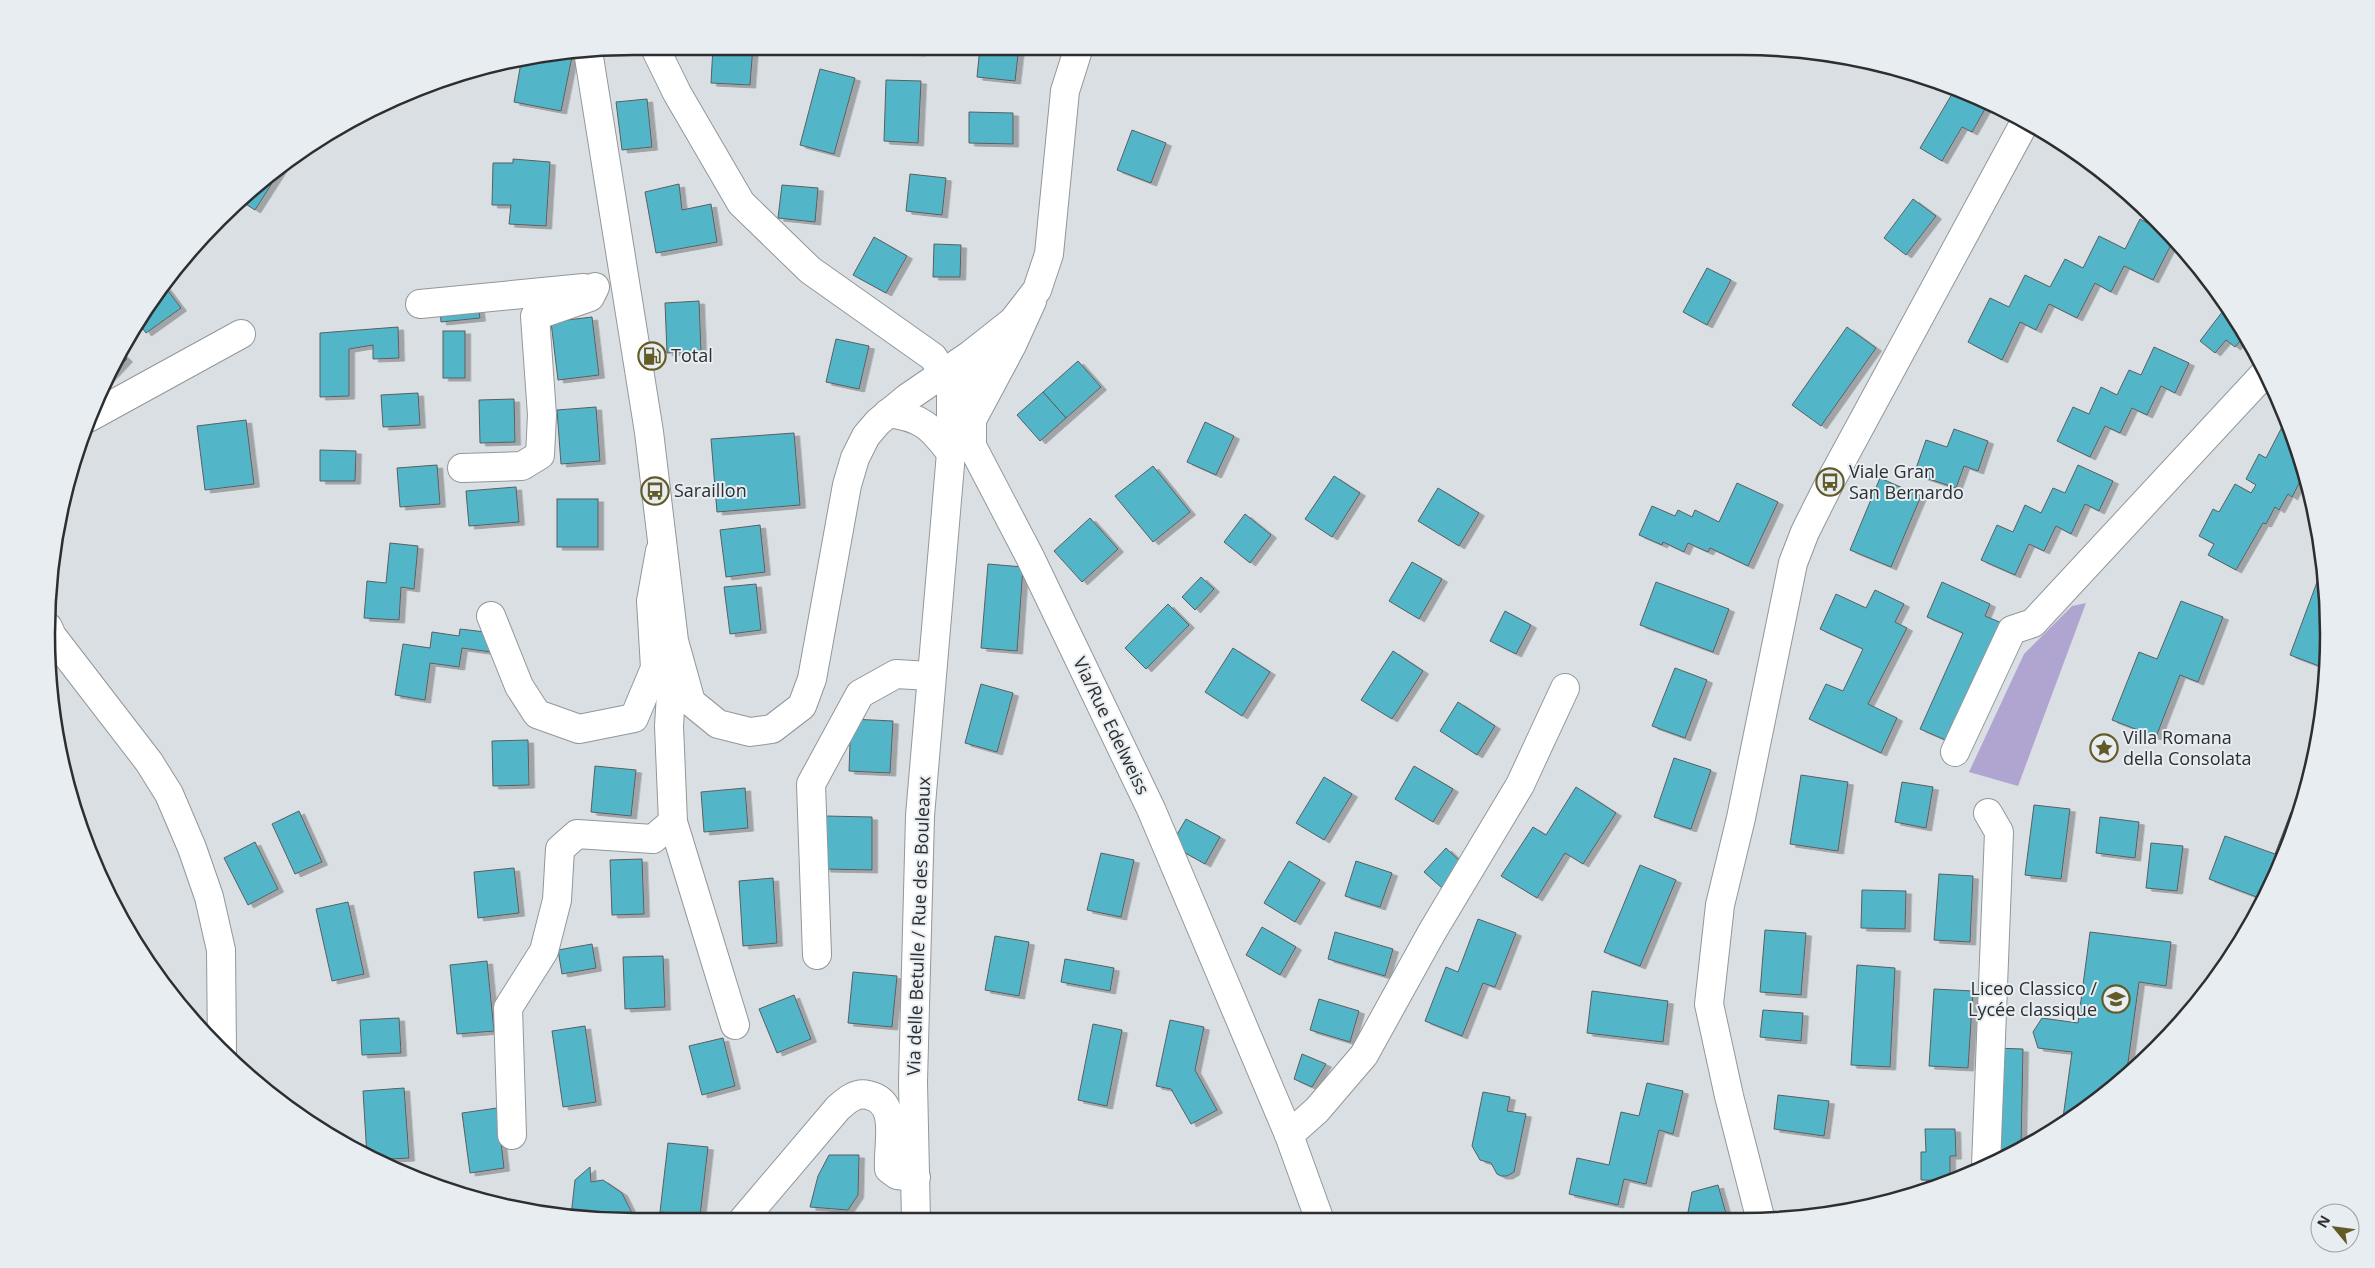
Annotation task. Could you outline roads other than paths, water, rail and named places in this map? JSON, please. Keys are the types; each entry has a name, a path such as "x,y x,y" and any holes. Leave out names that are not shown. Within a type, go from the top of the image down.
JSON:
{"street":[{"path":"658,55 677,93 741,203 810,270 933,357 944,374 951,392 951,453"},
{"path":"589,57 649,432 674,641 691,702 718,724 750,732 772,729 802,706 812,679 847,485 855,458 866,436 888,412 944,374 1013,321 1037,290 1048,254 1065,91 1076,55"},
{"path":"1759,1213 1729,1096 1709,1004 1720,905 1741,818 1793,563 1805,532 1830,482 2022,128"},
{"path":"420,304 595,287 625,282"},
{"path":"462,468 522,466 540,455 542,415 535,316 590,297 595,287"},
{"name":"Via/Rue Edelweiss","path":"1037,290 1012,345 972,420 972,446 1030,557 1151,809 1289,1135 1317,1213"},
{"path":"99,412 241,334"},
{"path":"951,453 973,376 991,339"},
{"path":"1955,752 2012,630 2033,623 2260,378"},
{"path":"888,412 909,415 932,429 951,453"},
{"name":"Via delle Betulle / Rue des Bouleaux","path":"916,1213 913,1082 920,816 928,729 930,676 951,453"},
{"path":"491,616 520,686 537,714 579,729 634,718 655,668 651,601 661,542"},
{"path":"55,636 149,762 169,794 192,848 209,897 221,950 222,1040"},
{"path":"674,641 669,726 673,822 735,1025"},
{"path":"817,955 811,784 860,694 896,674 930,676"},
{"path":"1289,1135 1317,1110 1364,1055 1432,932 1520,785 1565,688"},
{"path":"1986,1158 1999,832 1988,813"},
{"path":"512,1135 508,1008 544,951 557,900 560,849 577,834 652,839 673,822"},
{"path":"749,1213 838,1108 849,1098 863,1094 876,1097 886,1105 890,1120 889,1169 897,1175 916,1177"}],"place":[{"name":"Total","path":"652,356"},
{"name":"Viale Gran San Bernardo","path":"1830,482"},
{"name":"Saraillon","path":"655,491"},
{"name":"Villa Romana della Consolata","path":"2104,748"},
{"name":"Liceo Classico / Lycée classique","path":"2116,999"}]}
